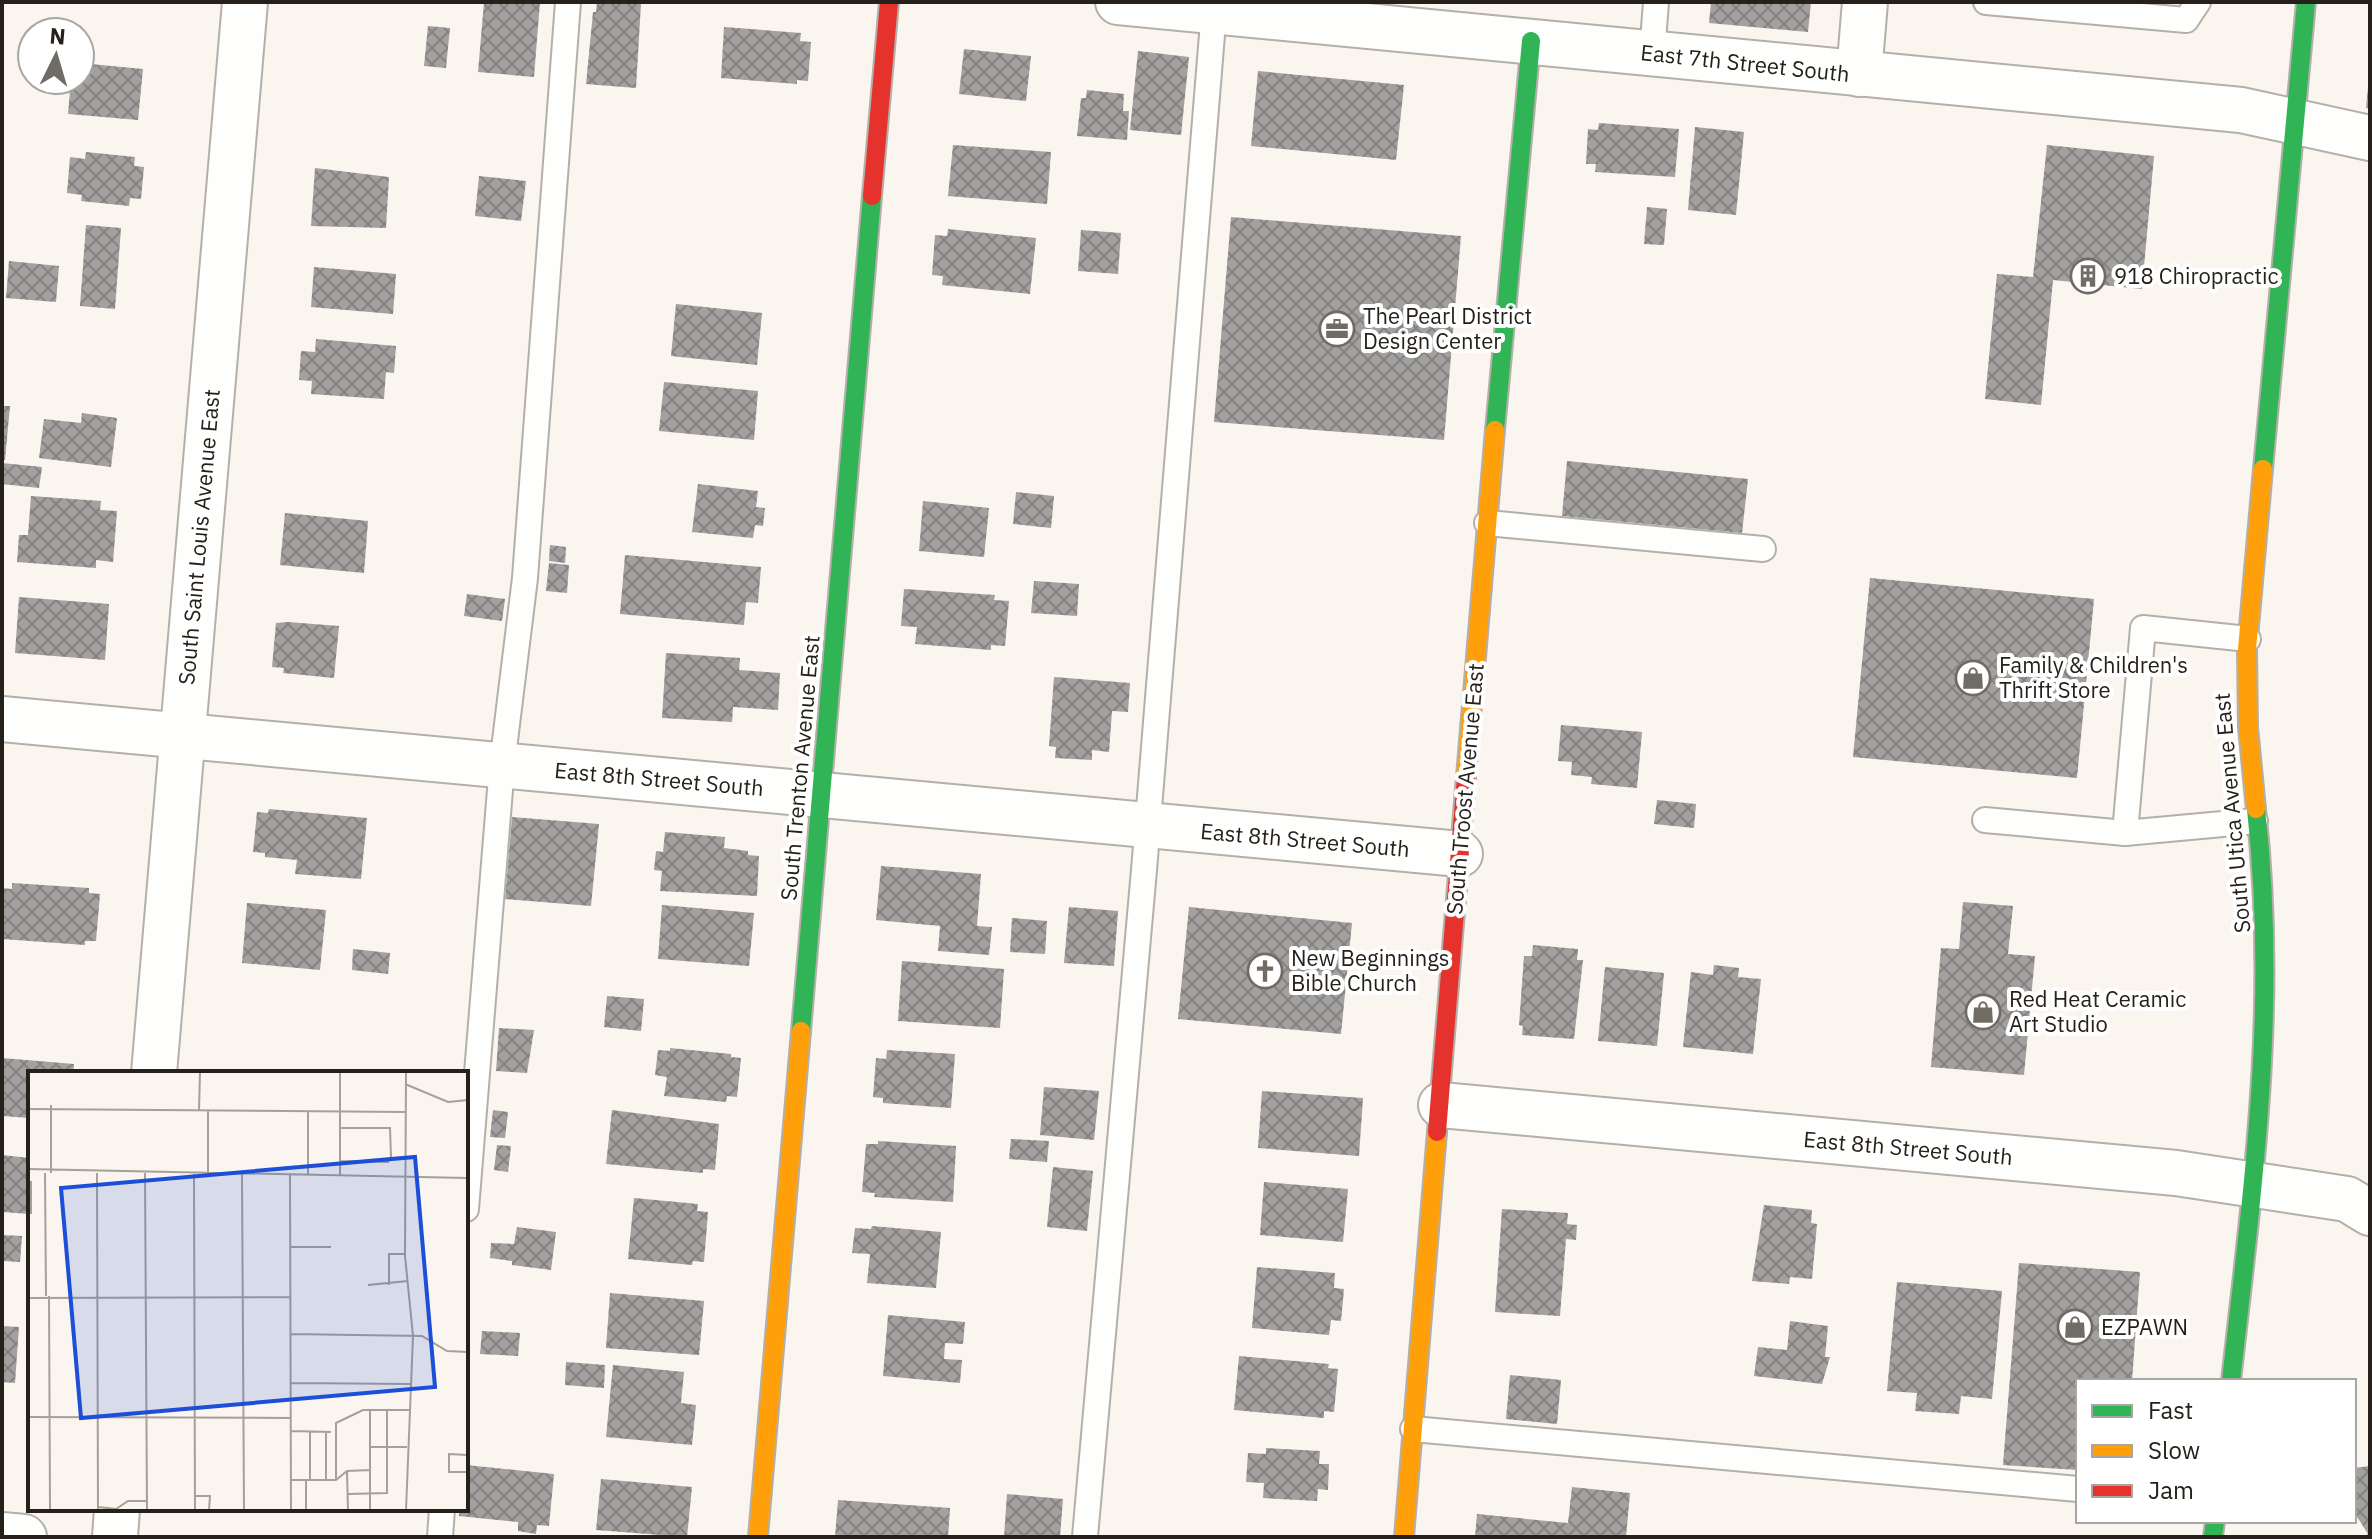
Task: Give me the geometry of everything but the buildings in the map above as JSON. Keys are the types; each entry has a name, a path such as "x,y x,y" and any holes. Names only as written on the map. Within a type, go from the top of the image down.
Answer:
{"street":[{"name":"South Saint Louis Avenue East","path":"154,1071 245,2"},
{"name":"South Trenton Avenue East","path":"758,1537 889,2"},
{"name":"East 7th Street South","path":"1118,2 2241,110 2370,138"},
{"path":"1859,74 1865,2"},
{"name":"South Utica Avenue East","path":"2231,1379 2253,1184 2267,961 2266,912 2247,734 2248,639 2306,2"},
{"name":"South Troost Avenue East","path":"1404,1537 1487,523 1531,41"},
{"name":"East 8th Street South","path":"2,719 1460,854"},
{"name":"East 8th Street South","path":"1441,1105 2176,1173 2347,1199 2370,1213"},
{"path":"115,1537 117,1511"},
{"path":"2,1535 24,1537"}],"lane":[{"path":"468,1184 502,765 525,578 568,2"},
{"path":"1652,54 1656,2"},
{"path":"1986,2 2186,20 2198,2"},
{"path":"1085,1537 1148,825 1214,10"},
{"path":"1487,523 1763,549"},
{"path":"2125,833 2143,628 2248,639"},
{"path":"1985,820 2125,833 2255,821"},
{"path":"1413,1429 2076,1489"},
{"path":"440,1537 442,1511"}],"traffic: fast":[{"path":"2263,469 2306,2"},
{"path":"1495,430 1531,41"},
{"path":"801,1031 872,196"},
{"path":"2231,1379 2254,1166 2264,1025 2262,882 2256,809"},
{"path":"2213,1537 2215,1523"}],"traffic: slow":[{"path":"1466,777 1495,430"},
{"path":"2256,809 2248,727 2247,649 2263,469"},
{"path":"758,1537 801,1031"},
{"path":"1404,1537 1437,1132"}],"traffic: jam":[{"path":"872,196 889,2"},
{"path":"1437,1132 1466,777"}],"place":[{"name":"918 Chiropractic","path":"2088,276"},
{"name":"The Pearl District Design Center","path":"1337,329"},
{"name":"Family & Children's Thrift Store","path":"1973,678"},
{"name":"New Beginnings Bible Church","path":"1265,971"},
{"name":"Red Heat Ceramic Art Studio","path":"1983,1012"},
{"name":"EZPAWN","path":"2075,1327"}]}
